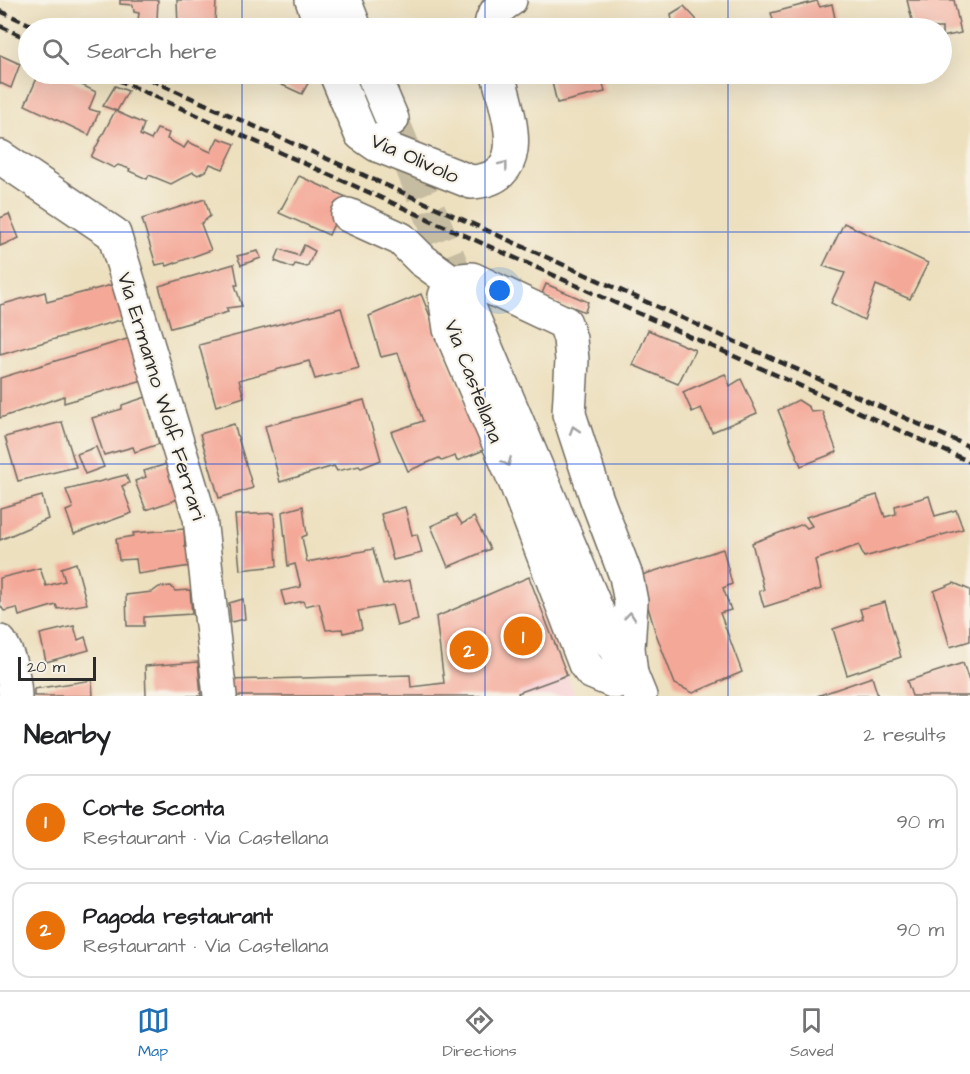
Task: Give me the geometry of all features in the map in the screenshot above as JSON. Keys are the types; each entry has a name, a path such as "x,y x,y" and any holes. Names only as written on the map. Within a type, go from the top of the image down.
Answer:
{"street":[{"path":"312,0 318,18"},
{"path":"344,0 351,18"},
{"path":"493,18 502,4 510,0"},
{"name":"Via Olivolo","path":"340,84 361,134 377,145 471,182 487,182 501,171 511,157 513,140 500,84"},
{"path":"377,84 392,119"},
{"name":"Via Ermanno Wolf Ferrari","path":"0,157 114,234 200,518 220,696"},
{"path":"348,215 401,239 422,260 451,281 472,279 565,323 570,339 572,360 569,414 596,497 626,576 631,602 626,687"},
{"name":"Via Castellana","path":"451,281 445,296 450,329 517,486 585,664 591,672 626,687"},
{"name":"Via Castellana","path":"470,310 608,637 626,687"},
{"path":"0,642 13,670 15,696"}],"shaded area":[{"path":"567,675 575,696 519,696 518,693"}],"building":[{"path":"120,0 158,0 157,18 138,18 139,13 134,12 133,5 120,4"},
{"path":"177,0 216,0 215,18 178,18"},
{"path":"907,0 954,0 961,33 952,35 952,18 912,18"},
{"path":"817,1 820,7 832,4 835,18 772,18 771,13"},
{"path":"684,6 695,18 672,18 671,14"},
{"path":"0,55 18,63 18,69 11,88 0,83"},
{"path":"34,84 80,84 96,92 89,109 99,112 89,135 25,105"},
{"path":"280,84 308,84 302,94"},
{"path":"552,84 603,84 605,92 557,103"},
{"path":"115,86 128,91 117,111 103,106"},
{"path":"115,111 144,124 140,135 151,140 157,129 169,133 167,139 184,148 188,142 211,152 218,138 235,144 223,169 210,164 207,170 198,175 193,172 171,184 149,175 147,179 129,171 130,169 118,165 114,168 91,157"},
{"path":"299,176 346,197 329,235 279,213"},
{"path":"205,199 210,216 201,224 211,250 167,266 165,263 156,265 142,219"},
{"path":"9,214 19,238 0,246 0,218"},
{"path":"844,223 928,263 910,299 876,285 864,320 831,303 845,273 823,266"},
{"path":"304,245 315,251 307,267 295,264 293,268 275,261 280,249 299,256"},
{"path":"258,251 261,258 241,265 237,256"},
{"path":"234,264 238,285 235,285 242,306 226,308 228,312 171,328 159,286"},
{"path":"119,283 134,316 0,355 0,305 45,292 47,302"},
{"path":"546,284 588,302 585,312 568,305 568,308 541,296"},
{"path":"421,294 484,450 457,461 455,456 442,461 439,458 408,471 391,432 423,421 398,353 381,357 369,316"},
{"path":"341,308 359,368 315,379 309,361 239,380 244,397 216,406 199,345"},
{"path":"648,330 695,350 678,384 633,365"},
{"path":"140,335 153,377 64,403 64,396 0,418 0,378"},
{"path":"725,374 730,386 741,379 757,413 712,432 701,408 692,412 683,392"},
{"path":"146,397 159,444 135,452 133,447 104,455 92,418 122,409 122,405"},
{"path":"364,400 381,460 361,468 359,466 337,471 334,466 280,482 265,426"},
{"path":"798,400 809,407 811,412 822,411 837,452 801,466 778,410"},
{"path":"62,422 76,467 18,481 5,437"},
{"path":"234,424 253,488 219,498 200,434"},
{"path":"96,447 104,467 85,474 77,454"},
{"path":"170,463 181,498 146,510 135,481 146,477 144,471"},
{"path":"126,475 129,483 122,486 132,513 74,534 66,511 73,508 66,490"},
{"path":"877,495 885,517 896,514 895,506 929,496 935,516 956,510 963,529 864,557 859,545 815,560 821,589 764,607 759,591 764,590 752,543 803,524 807,528 812,526 806,517"},
{"path":"42,496 48,519 0,540 0,508"},
{"path":"303,506 307,535 302,537 307,562 373,549 383,585 410,580 418,620 397,626 392,605 358,611 362,629 343,633 342,629 326,630 319,603 305,606 303,601 285,605 281,591 301,587 295,564 288,566 282,512"},
{"path":"405,507 412,535 417,534 422,553 393,560 381,514"},
{"path":"274,513 277,566 240,570 235,515"},
{"path":"456,515 462,524 474,517 490,549 448,567 431,526"},
{"path":"184,529 185,547 189,546 190,566 138,574 136,559 119,560 116,539 134,536 133,533"},
{"path":"723,549 732,584 723,588 731,610 720,613 742,672 693,693 675,684 655,631 639,576"},
{"path":"76,563 87,604 58,609 56,605 19,616 17,608 4,611 0,605 0,578 40,568 46,586 65,581 61,568"},
{"path":"529,577 567,675 518,693 519,696 230,696 228,680 410,675 411,687 444,683 436,617"},
{"path":"954,583 970,590 970,641 950,647 934,591"},
{"path":"171,586 175,591 190,590 192,614 144,617 144,626 127,626 126,595 152,592 159,587"},
{"path":"243,599 245,619 231,622 229,603"},
{"path":"885,602 901,657 847,675 833,629 863,619 860,609"},
{"path":"74,626 78,640 85,637 89,650 46,662 40,634"},
{"path":"198,662 201,696 146,696 145,666"},
{"path":"963,663 970,684 970,696 912,696 907,681"},
{"path":"872,677 878,696 817,696"},
{"path":"92,680 93,696 34,696 34,689"}],"tunnel":[{"path":"392,119 466,300"}],"railway":[{"path":"0,11 18,19"},
{"path":"0,26 18,34"},
{"path":"127,84 970,462"},
{"path":"160,84 970,447"}],"place":[{"name":"Corte Sconta","path":"523,636"},
{"name":"Pagoda restaurant","path":"469,650"}]}
